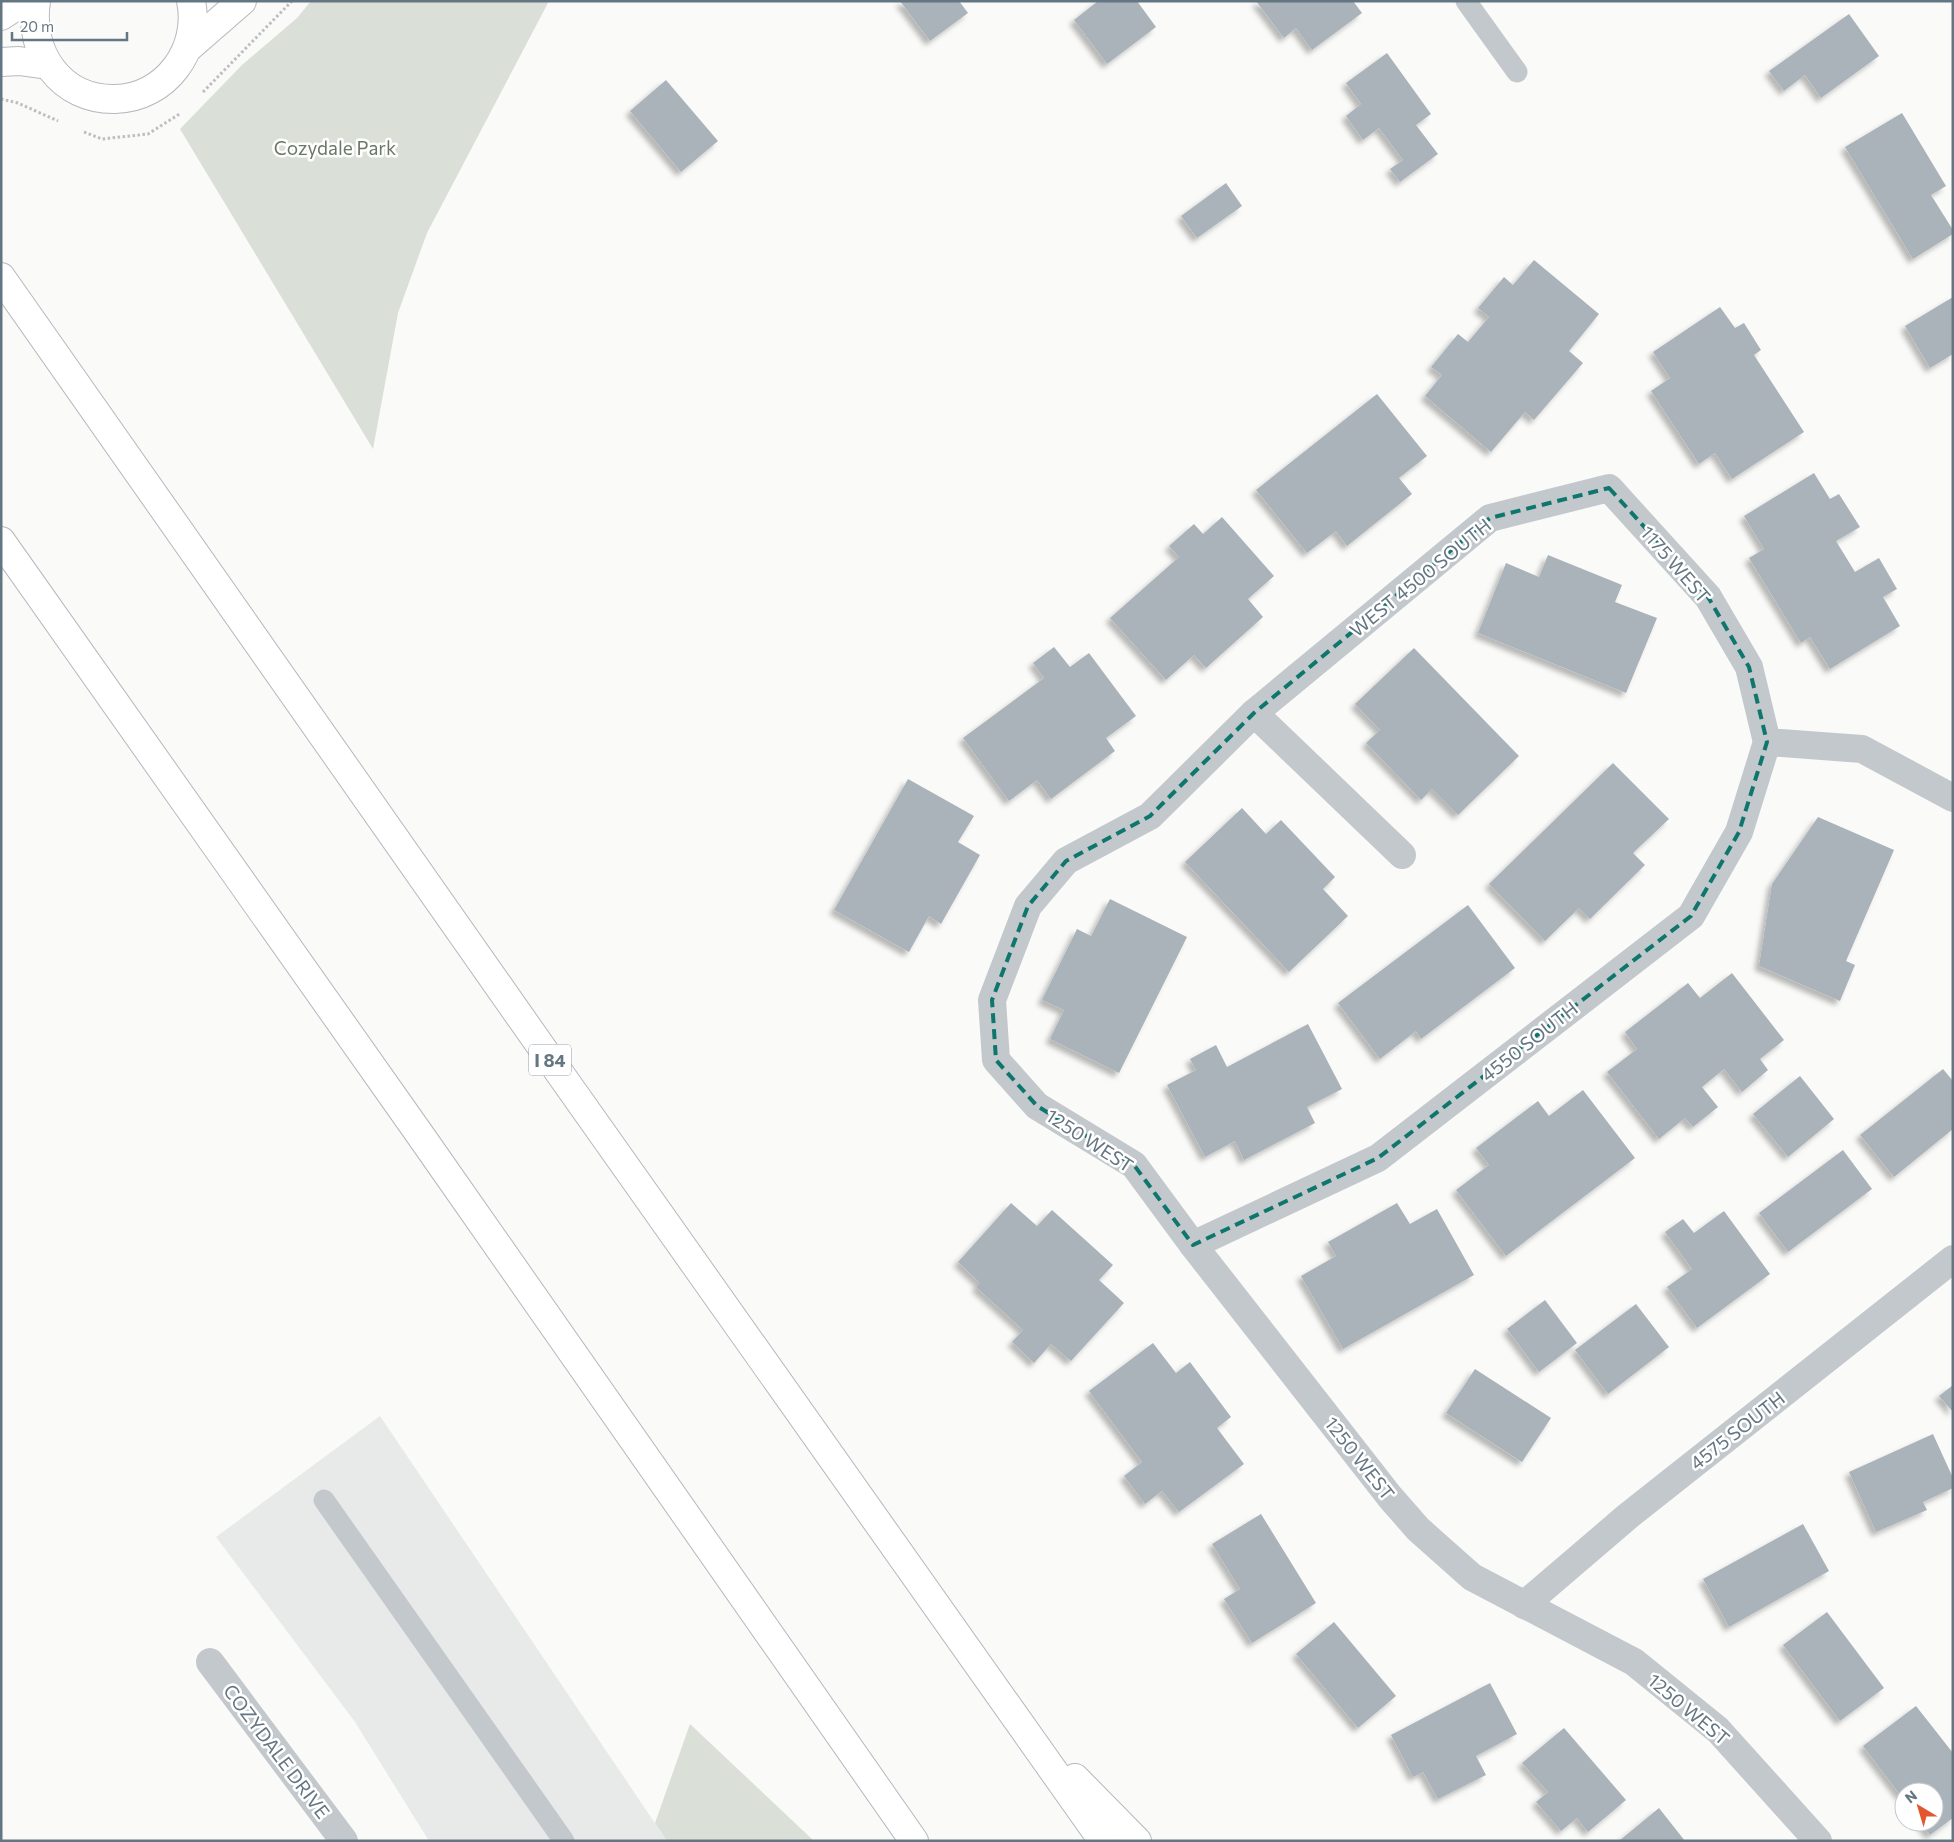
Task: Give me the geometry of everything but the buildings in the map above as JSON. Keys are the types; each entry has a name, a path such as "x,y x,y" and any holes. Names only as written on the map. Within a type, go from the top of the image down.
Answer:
{"main road":[{"path":"1,16 24,1"},
{"path":"36,1 34,32 40,51 48,65 66,84 85,94 94,97 124,98 144,93 161,82 176,68 188,48 242,1"},
{"path":"188,48 193,22 191,1"},
{"path":"1,62 19,60 48,65"},
{"name":"I 84","path":"1,277 544,1051 1103,1841"},
{"path":"1,541 423,1139 914,1841"},
{"path":"1021,1725 1137,1841"}],"street":[{"name":"WEST 4500 SOUTH","path":"992,1000 1028,906 1066,861 1150,816 1254,713 1490,518 1609,488"},
{"name":"1175 WEST","path":"1609,488 1708,597 1749,668 1767,742"},
{"path":"1254,713 1402,855"},
{"path":"1767,742 1862,749 1953,798"},
{"name":"4550 SOUTH","path":"1194,1245 1378,1158 1691,916 1738,832 1767,742"},
{"name":"1250 WEST","path":"992,1000 996,1060 1037,1106 1134,1165 1194,1245 1411,1521 1472,1578 1634,1662 1718,1730 1818,1841"},
{"name":"4575 SOUTH","path":"1524,1605 1628,1516 1953,1259"},
{"name":"COZYDALE DRIVE","path":"210,1662 344,1841"}],"lane":[{"path":"1466,1 1517,72"},
{"path":"324,1500 564,1841"}],"highlighted area":[{"path":"1609,488 1708,597 1749,667 1767,742 1739,832 1691,916 1378,1158 1193,1245 1134,1165 1037,1106 996,1060 992,1000 1028,906 1066,861 1150,816 1254,713 1490,518"}],"shaded area":[{"path":"380,1416 667,1841 429,1841 355,1722 216,1537"}],"green space":[{"name":"Cozydale Park","path":"311,1 549,1 427,233 398,313 373,449 180,129 242,65 297,18"},
{"path":"690,1724 814,1841 667,1841 655,1823"}]}
